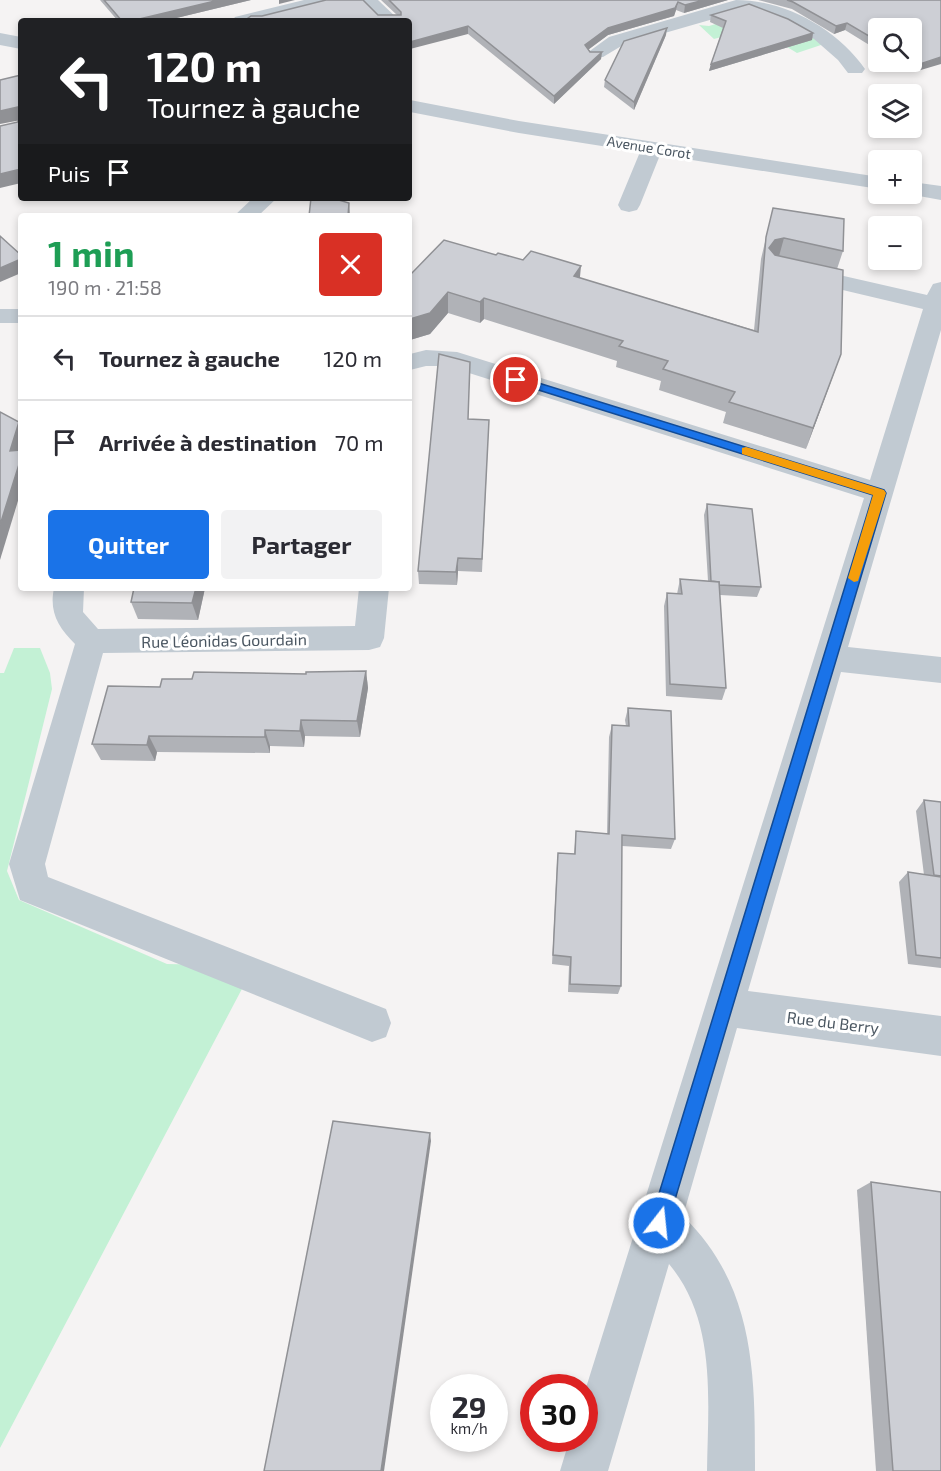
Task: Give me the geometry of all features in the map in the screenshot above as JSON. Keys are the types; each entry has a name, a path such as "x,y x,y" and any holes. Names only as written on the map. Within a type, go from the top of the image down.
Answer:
{"street":[{"path":"246,18 268,6 325,0"},
{"path":"366,0 387,18"},
{"path":"596,53 616,41 747,2 800,22 834,43 855,69"},
{"path":"0,39 18,42"},
{"name":"Avenue Corot","path":"414,106 519,127 868,181"},
{"name":"Avenue Corot","path":"414,106 521,117 868,167"},
{"path":"629,205 653,147"},
{"path":"922,174 941,177"},
{"path":"922,190 941,193"},
{"path":"248,213 262,201"},
{"path":"584,1471 939,300 887,292 778,269"},
{"path":"0,316 18,316"},
{"path":"412,362 426,358 448,358 880,493"},
{"path":"68,591 66,603 72,622 91,641 27,864 33,888 372,1023"},
{"name":"Rue Léonidas Gourdain","path":"91,641 369,638 374,591"},
{"path":"830,658 941,670"},
{"name":"Rue du Berry","path":"724,1007 941,1036"},
{"path":"659,1223 684,1247 699,1269 718,1309 727,1349 731,1388 731,1471"}],"green space":[{"path":"736,18 787,23 824,44 797,53 759,30 743,31 714,39 699,25 709,26"},
{"path":"14,648 40,648 50,673 52,689 7,871 19,900 167,964 254,966 0,1448 0,673 4,673"}],"building":[{"path":"104,0 219,0 144,18 119,18"},
{"path":"326,0 363,0 378,15 401,15 401,12 389,0 704,0 685,5 678,2 675,8 608,28 585,45 590,52 602,52 554,96 468,26 412,41 412,18 248,18"},
{"path":"787,0 941,0 941,57 922,63 922,18 868,18 868,35 847,23 836,26"},
{"path":"749,4 788,19 813,33 711,64 726,21 711,15"},
{"path":"667,28 634,102 605,80 624,41"},
{"path":"18,76 18,107 0,111 0,80"},
{"path":"18,122 18,170 0,174 0,126"},
{"path":"311,201 349,203 348,213 309,213"},
{"path":"773,208 844,219 843,251 784,238 775,240 769,248 775,255 843,270 841,354 813,428 729,402 735,392 663,369 668,361 619,346 623,341 484,298 480,302 448,292 430,313 412,318 412,273 444,240 523,260 531,251 581,266 574,276 758,332 766,237"},
{"path":"0,236 18,252 18,260 0,268"},
{"path":"439,354 470,362 468,419 489,420 482,559 458,558 456,572 418,571"},
{"path":"0,412 18,421 10,451 18,450 18,468 0,525"},
{"path":"707,504 752,509 761,587 719,585 719,582 711,581"},
{"path":"680,579 719,582 726,688 670,684 667,593 682,594"},
{"path":"133,591 195,591 192,603 131,602"},
{"path":"366,671 357,721 301,720 300,731 265,730 265,737 149,736 147,745 92,744 108,686 160,687 162,679 192,679 194,672 306,674 306,672"},
{"path":"628,708 671,711 675,839 622,835 621,986 570,984 571,957 553,955 558,853 575,854 576,831 609,834 612,725 629,726"},
{"path":"924,800 941,802 941,876 934,875"},
{"path":"908,872 941,877 941,958 916,955"},
{"path":"333,1121 430,1133 381,1471 264,1471"},
{"path":"871,1182 941,1192 941,1471 893,1471"}],"slow traffic":[{"path":"746,451 880,493 854,578"}],"route":[{"path":"516,380 880,493 659,1223"}]}
